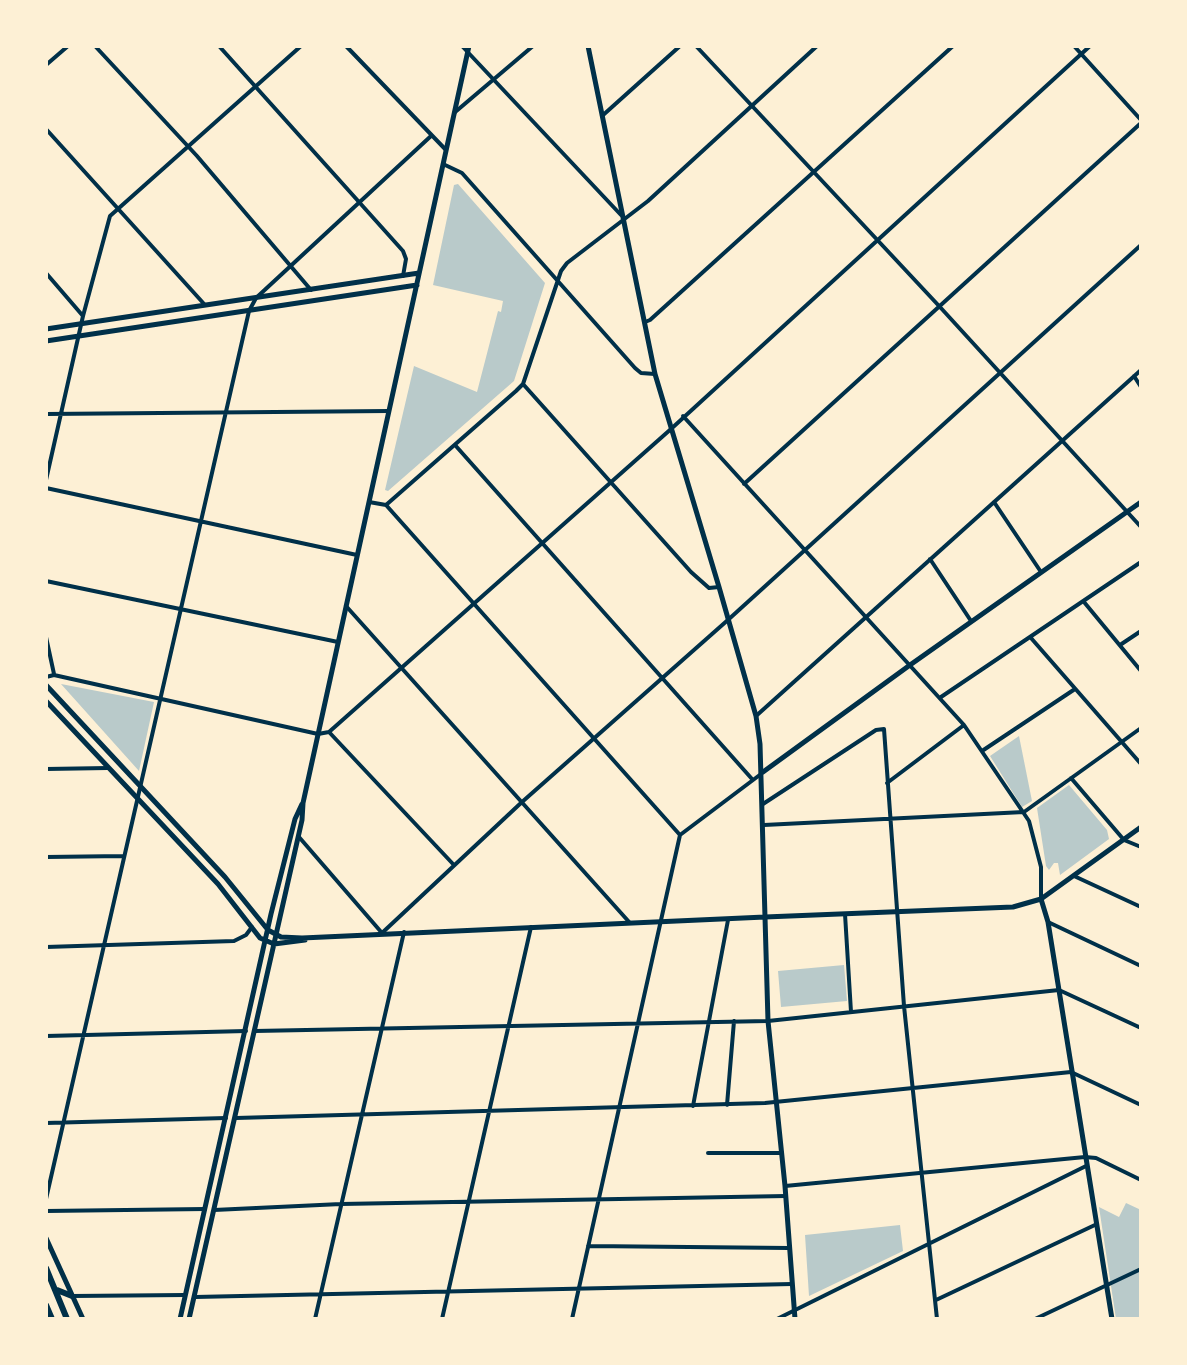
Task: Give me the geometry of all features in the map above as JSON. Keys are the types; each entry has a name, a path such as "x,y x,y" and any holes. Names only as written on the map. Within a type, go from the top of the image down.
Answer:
{"main road":[{"path":"586,46 655,374 756,716 763,772 768,1021 795,1319"},
{"path":"189,1319 299,837 303,803 468,49"},
{"path":"46,329 83,320 205,306 419,273"},
{"path":"46,341 417,285"},
{"path":"763,772 1141,502"},
{"path":"46,685 225,877 268,930 276,935 315,936 1013,907 1041,899 1141,827"},
{"path":"46,701 218,884 265,943 315,936"},
{"path":"180,1319 268,930 295,819 303,803"},
{"path":"1041,899 1048,922 1112,1319"},
{"path":"46,1238 83,1319"},
{"path":"46,1268 67,1319"},
{"path":"54,1289 72,1296"},
{"path":"46,1305 52,1319"}],"street":[{"path":"46,65 68,46"},
{"path":"95,46 311,290"},
{"path":"219,46 403,251 406,259 403,276"},
{"path":"46,480 107,222 117,209 301,46"},
{"path":"346,46 446,150"},
{"path":"462,46 621,217"},
{"path":"454,113 533,46"},
{"path":"602,116 680,46"},
{"path":"696,46 877,238 1141,527"},
{"path":"386,505 523,384 558,280 567,263 621,217 648,201 817,46"},
{"path":"643,323 650,320 953,46"},
{"path":"744,484 1141,121 1074,46"},
{"path":"46,677 54,675 318,734 329,732 671,429 1090,46"},
{"path":"46,129 205,306"},
{"path":"46,1199 249,311 256,298 291,264 431,136"},
{"path":"443,164 462,173 635,368 641,373 655,374"},
{"path":"299,837 382,933 592,738 729,619 1141,245"},
{"path":"46,273 83,320"},
{"path":"756,716 1141,370"},
{"path":"1134,376 1141,387"},
{"path":"523,384 703,585 719,587"},
{"path":"46,414 389,411"},
{"path":"683,416 964,725 1024,812 1034,832 1041,867 1041,899"},
{"path":"455,445 752,779"},
{"path":"46,488 357,555"},
{"path":"369,502 386,505 680,835"},
{"path":"994,502 1041,572"},
{"path":"930,559 971,621"},
{"path":"941,697 1141,562"},
{"path":"46,581 338,642"},
{"path":"1084,602 1141,671"},
{"path":"346,605 630,923"},
{"path":"1119,645 1141,631"},
{"path":"46,637 54,675"},
{"path":"1031,638 1141,764"},
{"path":"982,751 1075,689"},
{"path":"887,783 964,725"},
{"path":"763,804 882,728 886,734 889,819 904,1006 937,1319"},
{"path":"764,825 1024,812 1141,728"},
{"path":"329,732 454,865"},
{"path":"46,769 110,768"},
{"path":"572,1319 680,835 763,772"},
{"path":"1071,778 1124,840 1141,847"},
{"path":"46,857 124,856"},
{"path":"1073,876 1141,907"},
{"path":"845,914 851,1012"},
{"path":"693,1106 728,919"},
{"path":"1048,922 1141,966"},
{"path":"46,947 234,941 246,935 252,927"},
{"path":"442,1319 532,927"},
{"path":"315,1319 404,932"},
{"path":"255,1031 768,1021 1059,990 1141,1028"},
{"path":"727,1105 734,1021"},
{"path":"46,1036 246,1031"},
{"path":"236,1118 727,1105 1071,1072 1141,1105"},
{"path":"46,1123 226,1118"},
{"path":"708,1153 782,1153"},
{"path":"785,1186 1085,1157 1096,1158 1141,1180"},
{"path":"777,1319 1086,1166"},
{"path":"214,1210 341,1204 786,1196"},
{"path":"46,1211 205,1209"},
{"path":"935,1300 1097,1224"},
{"path":"588,1246 789,1248"},
{"path":"1035,1319 1141,1269"},
{"path":"195,1297 792,1284"},
{"path":"72,1296 186,1295"}],"shaded area":[{"path":"458,184 545,283 514,381 388,491 385,490 414,366 477,392 498,311 501,312 503,301 433,285 454,185"},
{"path":"61,684 154,702 139,771"},
{"path":"1019,736 1032,801 1022,807 990,756"},
{"path":"1069,785 1107,830 1109,839 1060,875 1058,863 1054,863 1049,870 1046,866 1037,808"},
{"path":"844,965 847,1001 781,1007 778,971"},
{"path":"1126,1203 1141,1210 1141,1319 1116,1319 1099,1207 1119,1217"},
{"path":"900,1225 903,1251 809,1296 805,1235"}]}
